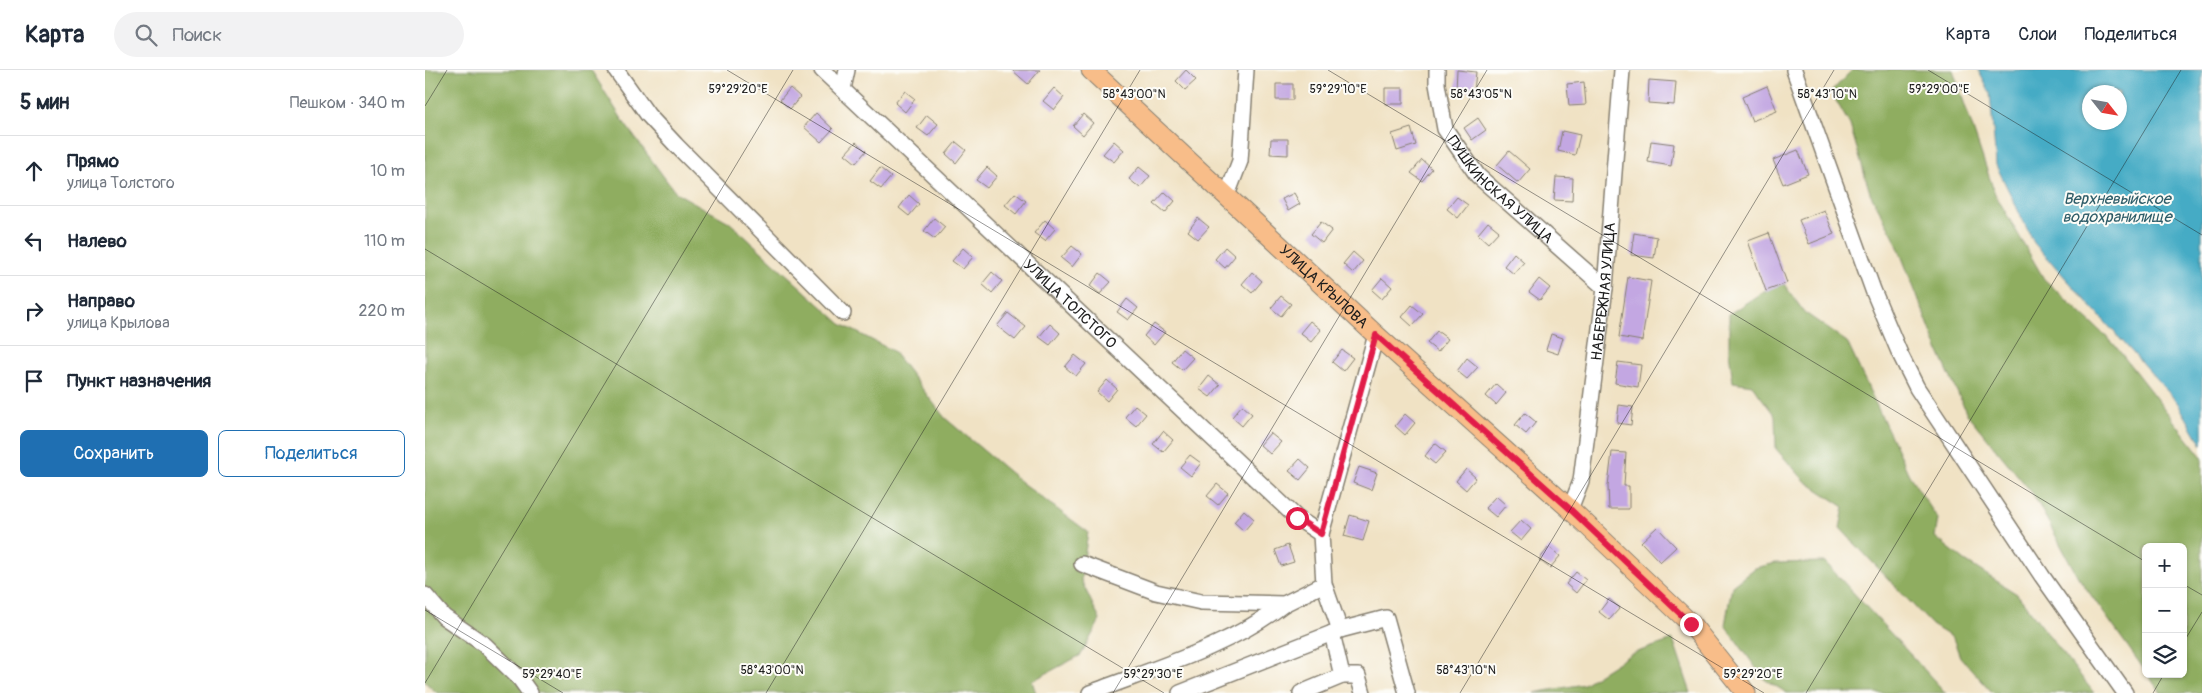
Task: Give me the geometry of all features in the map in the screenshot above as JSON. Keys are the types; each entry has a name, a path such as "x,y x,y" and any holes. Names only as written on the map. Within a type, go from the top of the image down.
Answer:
{"main road":[{"name":"УЛИЦА КРЫЛОВА","path":"1091,70 1376,335 1570,509 1691,624 1746,693"}],"street":[{"path":"616,70 648,115 675,145 843,312"},
{"name":"УЛИЦА ТОЛСТОГО","path":"822,70 1297,518 1321,534"},
{"path":"843,89 847,70"},
{"path":"1227,195 1240,161 1246,70"},
{"name":"ПУШКИНСКАЯ УЛИЦА","path":"1437,70 1437,84 1445,129 1478,176 1605,288"},
{"name":"НАБЕРЕЖНАЯ УЛИЦА","path":"1570,509 1581,481 1605,288 1622,70"},
{"path":"1794,70 1873,290 1900,354 1917,388 2042,576 2125,693"},
{"path":"1342,676 1332,608 1324,584 1321,534 1376,335"},
{"path":"1082,564 1156,592 1201,602 1284,604"},
{"path":"1090,693 1222,642 1261,622 1284,604 1324,584"},
{"path":"425,595 444,617 485,645 520,679 529,693"},
{"path":"1180,693 1336,631 1386,618 1407,693"},
{"path":"1301,693 1325,688 1342,676 1358,676 1363,693"}],"green space":[{"path":"425,70 591,70 625,124 675,192 729,222 841,324 893,351 945,418 1022,483 1088,532 1081,580 1100,620 1081,655 1032,681 1036,693 437,693 425,682"},
{"path":"1852,70 1953,70 1995,194 2044,279 2113,343 2202,457 2202,693 2161,693 2150,678 2187,678 2187,543 2142,543 2142,666 2078,577 2033,494 1967,414 1939,352 1894,237 1870,193 1850,125 1831,92"},
{"path":"1781,280 1804,312 1847,342 1909,475 1938,519 1935,537 1965,561 2017,594 2094,693 1993,693 1960,657 1953,638 1932,625 1840,528 1844,507 1805,481 1776,449 1775,416 1752,385 1733,382 1729,352 1729,314"},
{"path":"1825,562 1946,693 1787,693 1764,679 1725,625 1732,586 1755,568 1776,563"},
{"path":"1673,640 1691,693 1534,693 1584,684 1631,654"}],"water":[{"name":"Верхневыйское водохранилище","path":"1978,70 2202,70 2202,445 2177,402 2034,243 1996,165 1990,93"}],"building":[{"path":"1012,70 1040,70 1028,84"},
{"path":"1186,70 1196,80 1185,90 1176,81"},
{"path":"1457,70 1476,72 1474,91 1456,90"},
{"path":"1649,80 1676,82 1674,105 1648,103"},
{"path":"1584,82 1586,105 1569,106 1567,84"},
{"path":"1276,84 1293,84 1293,100 1276,100"},
{"path":"1767,86 1777,111 1752,121 1742,97"},
{"path":"790,88 800,97 790,109 780,100"},
{"path":"1054,88 1064,97 1054,110 1043,101"},
{"path":"1385,88 1403,88 1403,104 1385,104"},
{"path":"905,91 915,99 905,112 895,103"},
{"path":"816,113 833,129 821,142 804,127"},
{"path":"1083,114 1093,123 1083,135 1073,126"},
{"path":"927,115 938,124 928,136 917,128"},
{"path":"1478,118 1486,130 1472,140 1464,128"},
{"path":"1411,128 1416,145 1397,151 1392,134"},
{"path":"1562,131 1580,135 1575,155 1558,151"},
{"path":"1271,139 1288,139 1288,155 1270,154"},
{"path":"1114,141 1124,150 1114,162 1103,154"},
{"path":"1651,141 1674,144 1671,166 1648,162"},
{"path":"856,142 866,151 856,163 845,154"},
{"path":"956,142 966,150 956,163 946,154"},
{"path":"1798,150 1808,174 1783,184 1773,160"},
{"path":"1509,151 1530,169 1518,183 1497,165"},
{"path":"1422,160 1432,169 1422,181 1411,173"},
{"path":"987,167 997,176 987,188 976,180"},
{"path":"1139,167 1150,176 1140,188 1129,179"},
{"path":"880,168 891,177 881,189 870,181"},
{"path":"1556,177 1573,178 1572,201 1554,200"},
{"path":"1165,192 1175,201 1165,213 1154,204"},
{"path":"1015,193 1026,201 1016,214 1005,205"},
{"path":"1294,193 1300,204 1288,211 1282,199"},
{"path":"909,195 919,204 909,216 899,208"},
{"path":"1457,197 1468,205 1458,218 1447,209"},
{"path":"1824,210 1834,234 1809,244 1799,220"},
{"path":"934,218 945,227 935,239 924,231"},
{"path":"1198,218 1209,227 1198,239 1188,231"},
{"path":"1045,220 1055,229 1045,241 1034,233"},
{"path":"1321,222 1332,230 1322,243 1311,234"},
{"path":"1488,222 1499,231 1488,243 1478,234"},
{"path":"1634,233 1657,237 1654,258 1631,255"},
{"path":"1769,233 1787,283 1766,291 1748,241"},
{"path":"1072,246 1082,254 1072,267 1061,258"},
{"path":"1225,247 1235,256 1225,268 1215,259"},
{"path":"963,248 973,257 963,269 952,261"},
{"path":"1353,252 1363,261 1353,273 1343,264"},
{"path":"1514,253 1524,262 1514,274 1504,266"},
{"path":"992,272 1002,281 992,293 982,284"},
{"path":"1252,272 1262,281 1252,293 1242,284"},
{"path":"1100,273 1111,282 1100,294 1090,286"},
{"path":"1628,277 1651,281 1642,341 1619,337"},
{"path":"1382,278 1392,287 1382,299 1372,290"},
{"path":"1539,279 1550,288 1540,300 1529,292"},
{"path":"1281,296 1291,304 1281,316 1271,308"},
{"path":"1127,299 1138,308 1128,320 1117,312"},
{"path":"1412,305 1423,314 1412,326 1402,317"},
{"path":"1008,313 1026,327 1015,340 997,326"},
{"path":"1310,321 1321,330 1311,342 1300,333"},
{"path":"1050,324 1060,333 1050,345 1039,337"},
{"path":"1154,324 1165,332 1154,345 1144,336"},
{"path":"1437,331 1448,339 1438,352 1427,343"},
{"path":"1551,334 1563,338 1558,354 1546,350"},
{"path":"1182,349 1193,358 1182,370 1172,362"},
{"path":"1342,350 1353,358 1343,371 1332,362"},
{"path":"1075,355 1086,364 1076,376 1065,367"},
{"path":"1467,358 1478,367 1467,379 1457,371"},
{"path":"1618,362 1641,365 1638,387 1615,383"},
{"path":"1209,376 1220,385 1210,397 1199,389"},
{"path":"1107,380 1117,389 1107,401 1097,392"},
{"path":"1496,384 1506,393 1496,405 1486,396"},
{"path":"1135,405 1146,414 1136,426 1125,417"},
{"path":"1242,405 1252,414 1242,426 1232,417"},
{"path":"1619,405 1633,407 1631,425 1617,423"},
{"path":"1525,413 1536,422 1526,434 1515,425"},
{"path":"1405,414 1415,423 1405,435 1395,426"},
{"path":"1163,431 1173,440 1163,452 1153,444"},
{"path":"1270,433 1281,442 1270,454 1260,445"},
{"path":"1435,443 1446,452 1435,464 1425,456"},
{"path":"1612,452 1626,453 1624,486 1629,486 1629,509 1609,509 1608,486"},
{"path":"1190,455 1201,463 1191,476 1180,467"},
{"path":"1300,459 1310,468 1300,480 1289,471"},
{"path":"1359,467 1377,473 1371,490 1353,483"},
{"path":"1466,469 1476,478 1466,490 1456,481"},
{"path":"1217,484 1228,493 1218,505 1207,496"},
{"path":"1496,496 1506,505 1496,517 1485,508"},
{"path":"1244,510 1254,519 1244,531 1234,522"},
{"path":"1350,515 1369,521 1363,541 1344,536"},
{"path":"1521,520 1531,529 1521,541 1510,532"},
{"path":"1657,527 1676,547 1660,562 1641,542"},
{"path":"1288,545 1294,562 1281,566 1275,550"},
{"path":"1549,547 1560,556 1550,568 1539,560"},
{"path":"1576,572 1586,580 1576,593 1566,584"},
{"path":"1609,599 1620,608 1609,620 1599,612"}],"route":[{"path":"1297,518 1321,534 1376,335 1570,509 1691,624"}]}
